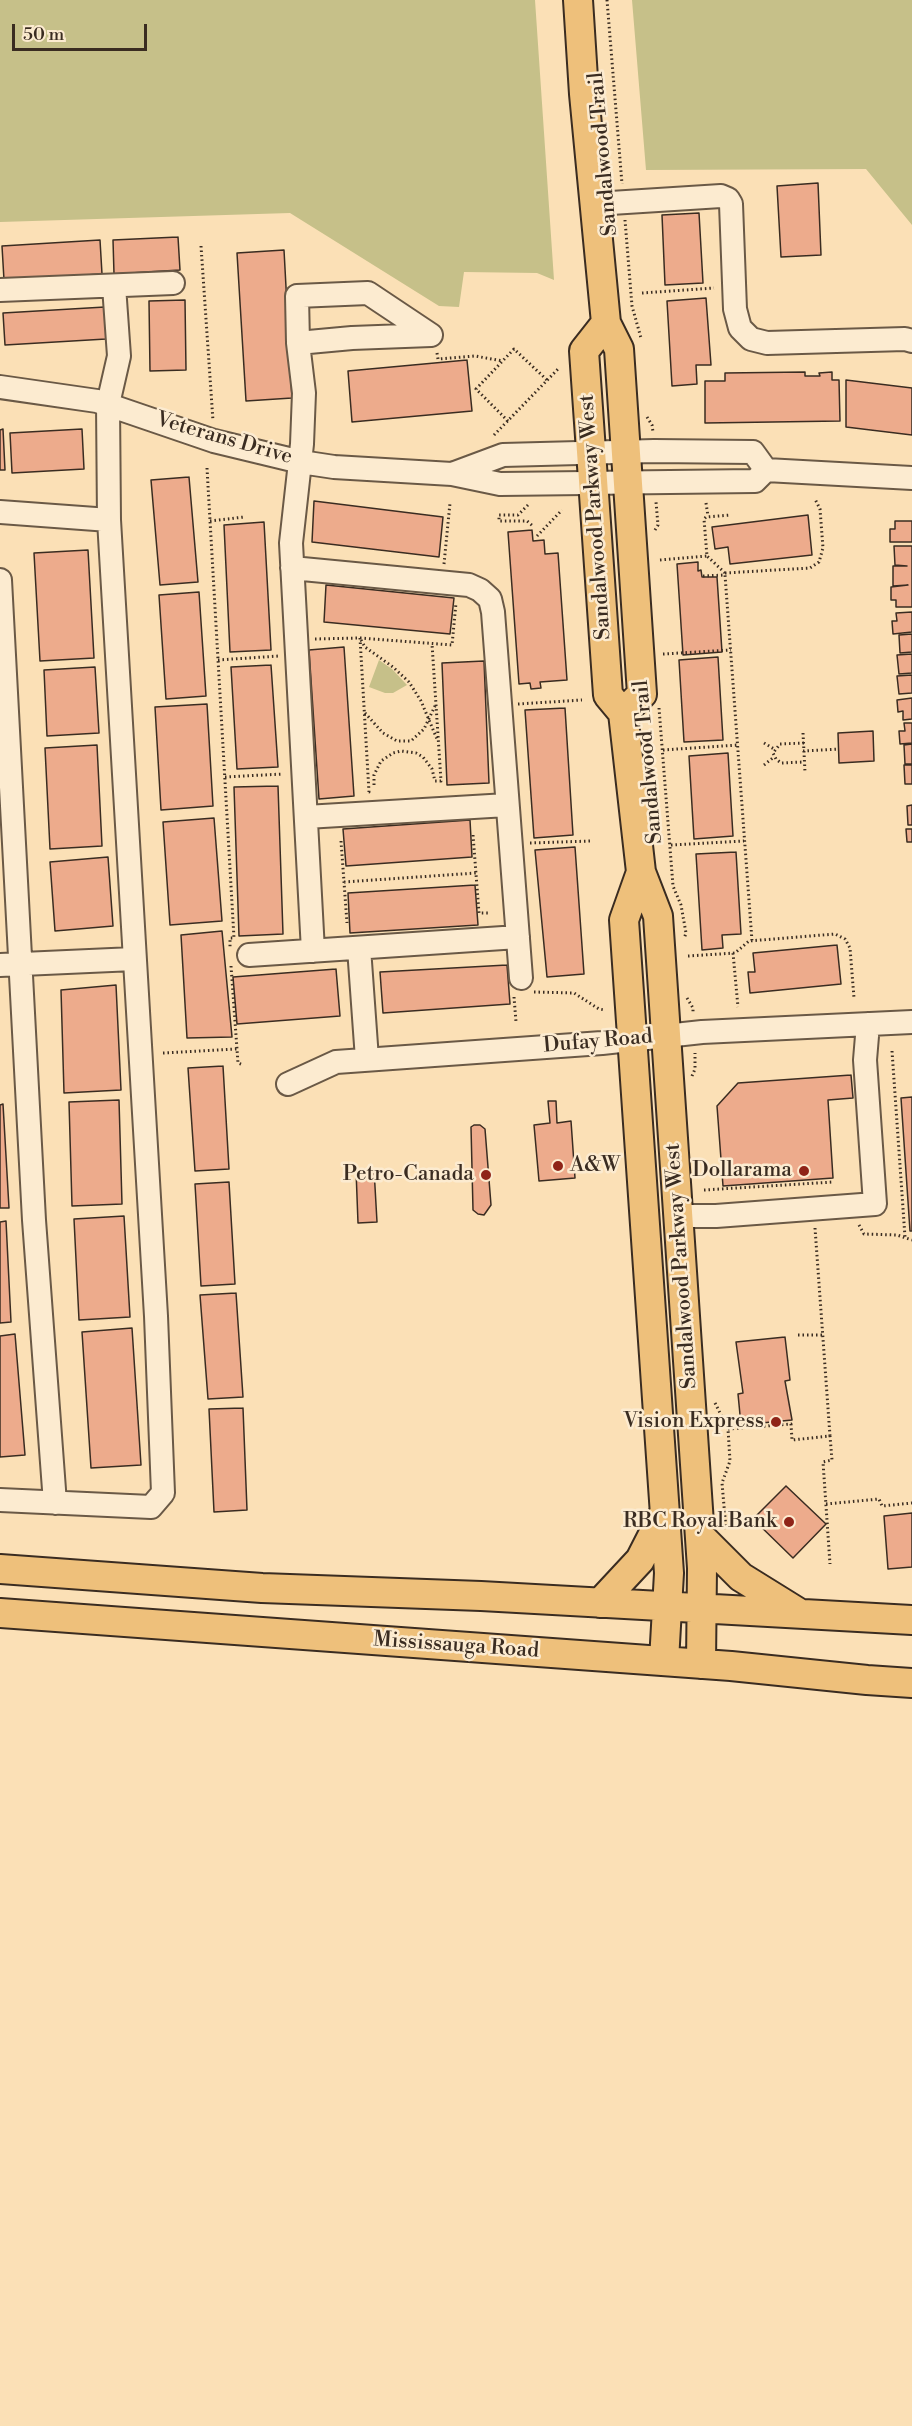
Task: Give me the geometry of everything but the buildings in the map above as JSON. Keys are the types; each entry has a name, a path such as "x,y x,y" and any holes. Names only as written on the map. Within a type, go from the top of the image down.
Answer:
{"main road":[{"name":"Sandalwood Parkway West","path":"578,0 584,94 606,322 619,349 642,694 623,712"},
{"name":"Sandalwood Parkway West","path":"606,322 584,351 608,695 623,712 641,872 658,916 700,1536 700,1664"},
{"name":"Sandalwood Parkway West","path":"641,872 624,920 669,1573 664,1661"},
{"path":"600,1603 640,1560 665,1511"},
{"path":"700,1536 741,1577 803,1615"},
{"path":"0,1569 262,1588 912,1620"},
{"name":"Mississauga Road","path":"0,1613 664,1661 912,1683"}],"street":[{"path":"595,204 721,196 728,199 731,204 737,320 746,335 759,341 767,343 905,339 912,341"},
{"path":"0,290 173,283"},
{"path":"0,1500 151,1507 163,1493 156,1316 109,520 108,404 119,356 114,286"},
{"path":"313,951 291,568 291,543 301,462 304,393 298,343 297,296 368,293 431,335"},
{"path":"298,343 431,335"},
{"name":"Veterans Drive","path":"0,387 108,404 214,441 301,462 334,467 452,474 500,484 755,481 766,470 912,478"},
{"name":"Veterans Drive","path":"452,474 503,455 591,452 753,452 766,470"},
{"path":"0,512 109,520"},
{"path":"291,568 469,585 480,590 490,599 493,612 520,987"},
{"path":"0,580 10,965 34,1220 55,1503"},
{"path":"306,817 507,805"},
{"path":"249,955 518,937"},
{"path":"359,948 367,1059"},
{"path":"10,965 134,959"},
{"name":"Dufay Road","path":"288,1084 336,1062 797,1026 912,1022"},
{"path":"678,1216 716,1216 875,1204 865,1060 868,1024"}],"path":[{"name":"Sandalwood Trail","path":"607,0 632,306"},
{"path":"201,246 214,441"},
{"path":"642,293 734,287"},
{"path":"431,335 435,341 438,358 476,356 503,361"},
{"path":"508,421 476,389 514,349 547,380"},
{"path":"489,441 559,368"},
{"path":"207,468 234,938 230,938 238,1063 243,1065"},
{"path":"703,576 810,568 819,562 823,548 820,509 815,499"},
{"path":"443,572 450,503"},
{"path":"706,503 708,516"},
{"path":"528,505 518,515 499,515 499,521 527,521 534,527"},
{"path":"652,535 658,525 656,508"},
{"path":"537,536 562,510"},
{"path":"731,515 708,516 704,519 707,556 725,574 752,940"},
{"path":"210,521 244,518"},
{"path":"660,560 707,556"},
{"path":"322,639 360,638 452,645 456,595"},
{"path":"360,638 369,792 361,792"},
{"path":"360,638 365,646 409,682 421,701 438,741"},
{"path":"374,785 374,775 381,761 401,751 416,753 423,757 432,769 435,781 441,781 432,644"},
{"path":"655,654 732,650"},
{"path":"218,660 285,656"},
{"path":"511,705 582,700"},
{"name":"Sandalwood Trail","path":"659,702 673,886 681,905 686,933 682,942"},
{"path":"363,712 383,733 402,742 411,741 418,736 436,704"},
{"path":"803,733 805,772"},
{"path":"401,751 402,742"},
{"path":"764,743 774,749"},
{"path":"774,749 780,744 804,743"},
{"path":"663,750 738,745"},
{"path":"774,749 774,756 781,763 804,762"},
{"path":"803,751 839,749"},
{"path":"764,765 774,756"},
{"path":"225,777 292,773"},
{"path":"473,834 479,913 488,913"},
{"path":"520,844 591,840"},
{"path":"341,841 347,923"},
{"path":"671,845 745,841"},
{"path":"344,882 476,873"},
{"path":"688,956 733,953 752,940 835,934 849,943 854,998"},
{"path":"733,953 738,1007"},
{"path":"516,1022 520,987 574,993 599,1009 605,1010"},
{"path":"685,996 693,1008"},
{"path":"163,1053 237,1049"},
{"path":"892,1051 905,1237"},
{"path":"704,1190 833,1182"},
{"path":"852,1222 858,1224 864,1234 897,1234 912,1240"},
{"path":"821,1224 815,1225 832,1461 823,1462 830,1564"},
{"path":"798,1335 824,1335"},
{"path":"728,1430 791,1424 792,1440 830,1436"},
{"path":"826,1504 879,1499 882,1506 912,1503"}],"shaded area":[{"path":"0,0 535,0 554,280 537,273 464,272 459,307 439,306 290,213 0,222"},
{"path":"632,0 912,0 912,225 866,169 646,170"},
{"path":"379,660 392,669 407,685 393,693 385,693 369,687"}],"place":[{"name":"A&W","path":"558,1166"},
{"name":"Dollarama","path":"804,1171"},
{"name":"Petro-Canada","path":"486,1175"},
{"name":"Vision Express","path":"776,1422"},
{"name":"RBC Royal Bank","path":"789,1522"}]}
